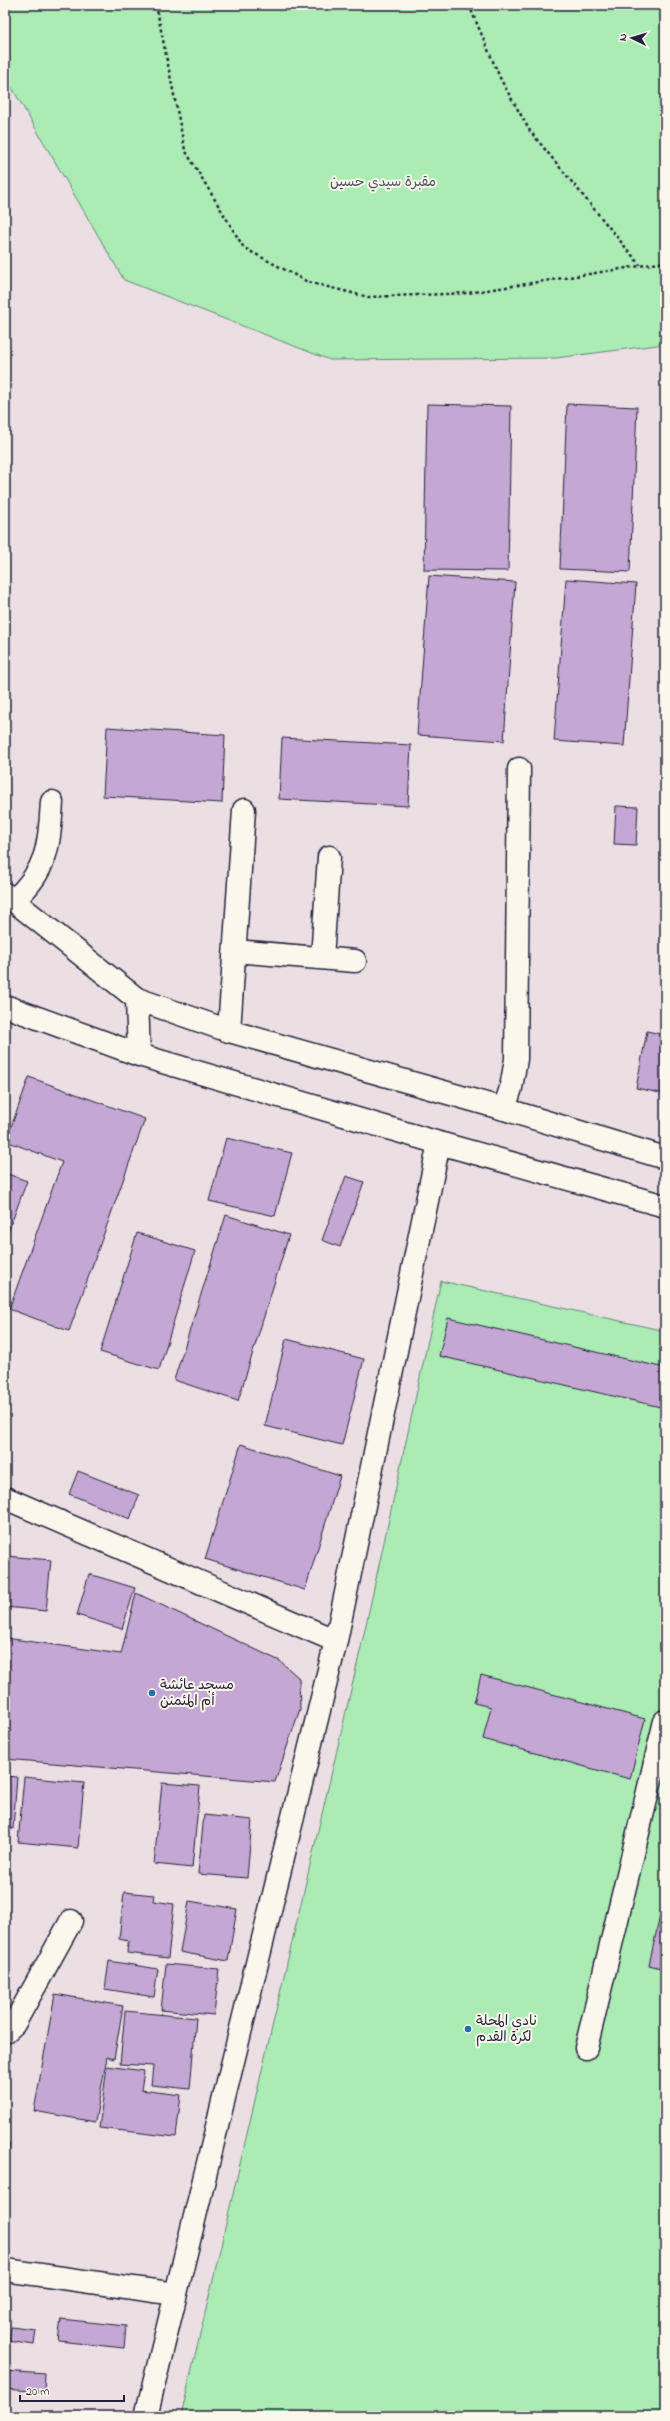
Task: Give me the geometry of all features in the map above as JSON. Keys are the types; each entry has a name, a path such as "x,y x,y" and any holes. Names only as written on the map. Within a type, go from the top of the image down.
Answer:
{"street":[{"path":"504,1109 511,1088 516,1059 519,769"},
{"path":"52,802 47,855 39,872 28,887 9,897 137,999 230,1031 504,1109 665,1158"},
{"path":"230,1031 244,810"},
{"path":"322,958 328,857"},
{"path":"235,951 355,961"},
{"path":"137,999 140,1055"},
{"path":"5,1006 140,1055 439,1143 665,1206"},
{"path":"146,2416 336,1641 439,1143"},
{"path":"5,1498 336,1641"},
{"path":"586,2048 665,1721"},
{"path":"5,2032 14,2024 71,1921"},
{"path":"5,2270 176,2294"}],"path":[{"path":"156,5 185,150 244,248 308,282 368,297 468,293 665,262"},
{"path":"469,5 501,80 530,131 640,265"}],"green space":[{"name":"مقبرة سيدي حسين","path":"5,5 665,5 665,344 556,358 330,360 124,280 5,76"},
{"name":"نادي المحلة لكرة القدم","path":"441,1281 665,1331 665,2416 181,2416 362,1643"}],"building":[{"path":"427,404 511,406 508,571 424,570"},
{"path":"567,404 637,407 630,572 560,569"},
{"path":"429,576 515,582 504,741 417,735"},
{"path":"566,579 636,584 624,746 554,741"},
{"path":"107,727 225,735 222,803 103,796"},
{"path":"282,738 411,745 408,806 279,799"},
{"path":"616,806 638,807 636,845 614,844"},
{"path":"647,1031 665,1035 665,1094 636,1088"},
{"path":"29,1077 145,1119 69,1331 9,1309 62,1162 6,1141"},
{"path":"226,1138 292,1153 275,1216 209,1201"},
{"path":"5,1173 27,1181 5,1240"},
{"path":"346,1176 364,1182 340,1247 322,1240"},
{"path":"226,1215 289,1235 238,1401 174,1380"},
{"path":"137,1233 195,1251 159,1370 100,1352"},
{"path":"448,1318 665,1368 665,1408 439,1356"},
{"path":"286,1339 364,1359 342,1445 265,1426"},
{"path":"241,1444 340,1476 305,1590 205,1559"},
{"path":"78,1471 139,1495 130,1519 69,1494"},
{"path":"6,1556 51,1560 46,1611 5,1607"},
{"path":"89,1574 135,1588 122,1629 77,1615"},
{"name":"مسجد عائشة أم المئمنن","path":"136,1593 280,1661 299,1678 300,1709 275,1782 5,1759 5,1638 121,1654"},
{"path":"481,1675 645,1719 630,1779 483,1739 491,1707 474,1703"},
{"path":"5,1776 17,1777 13,1829 5,1828"},
{"path":"24,1777 84,1783 78,1848 18,1842"},
{"path":"162,1783 200,1786 192,1868 154,1864"},
{"path":"204,1815 252,1820 247,1878 198,1874"},
{"path":"124,1892 154,1895 153,1901 174,1904 168,1958 127,1953 128,1941 119,1939"},
{"path":"665,1893 665,1969 649,1965"},
{"path":"189,1901 237,1909 228,1961 180,1952"},
{"path":"109,1961 158,1969 154,1997 105,1989"},
{"path":"166,1964 219,1969 214,2015 161,2010"},
{"path":"55,1994 123,2006 114,2059 107,2057 95,2122 34,2111"},
{"path":"125,2011 196,2018 190,2089 151,2085 153,2066 120,2064"},
{"path":"107,2066 144,2071 141,2090 181,2095 176,2137 99,2128"},
{"path":"5,2143 10,2143 5,2177"},
{"path":"61,2319 126,2326 124,2348 58,2341"},
{"path":"11,2327 36,2330 34,2345 9,2341"},
{"path":"5,2371 45,2374 44,2392 5,2389"}],"place":[{"name":"مسجد عائشة أم المئمنن","path":"152,1693"},
{"name":"نادي المحلة لكرة القدم","path":"468,2029"}]}
